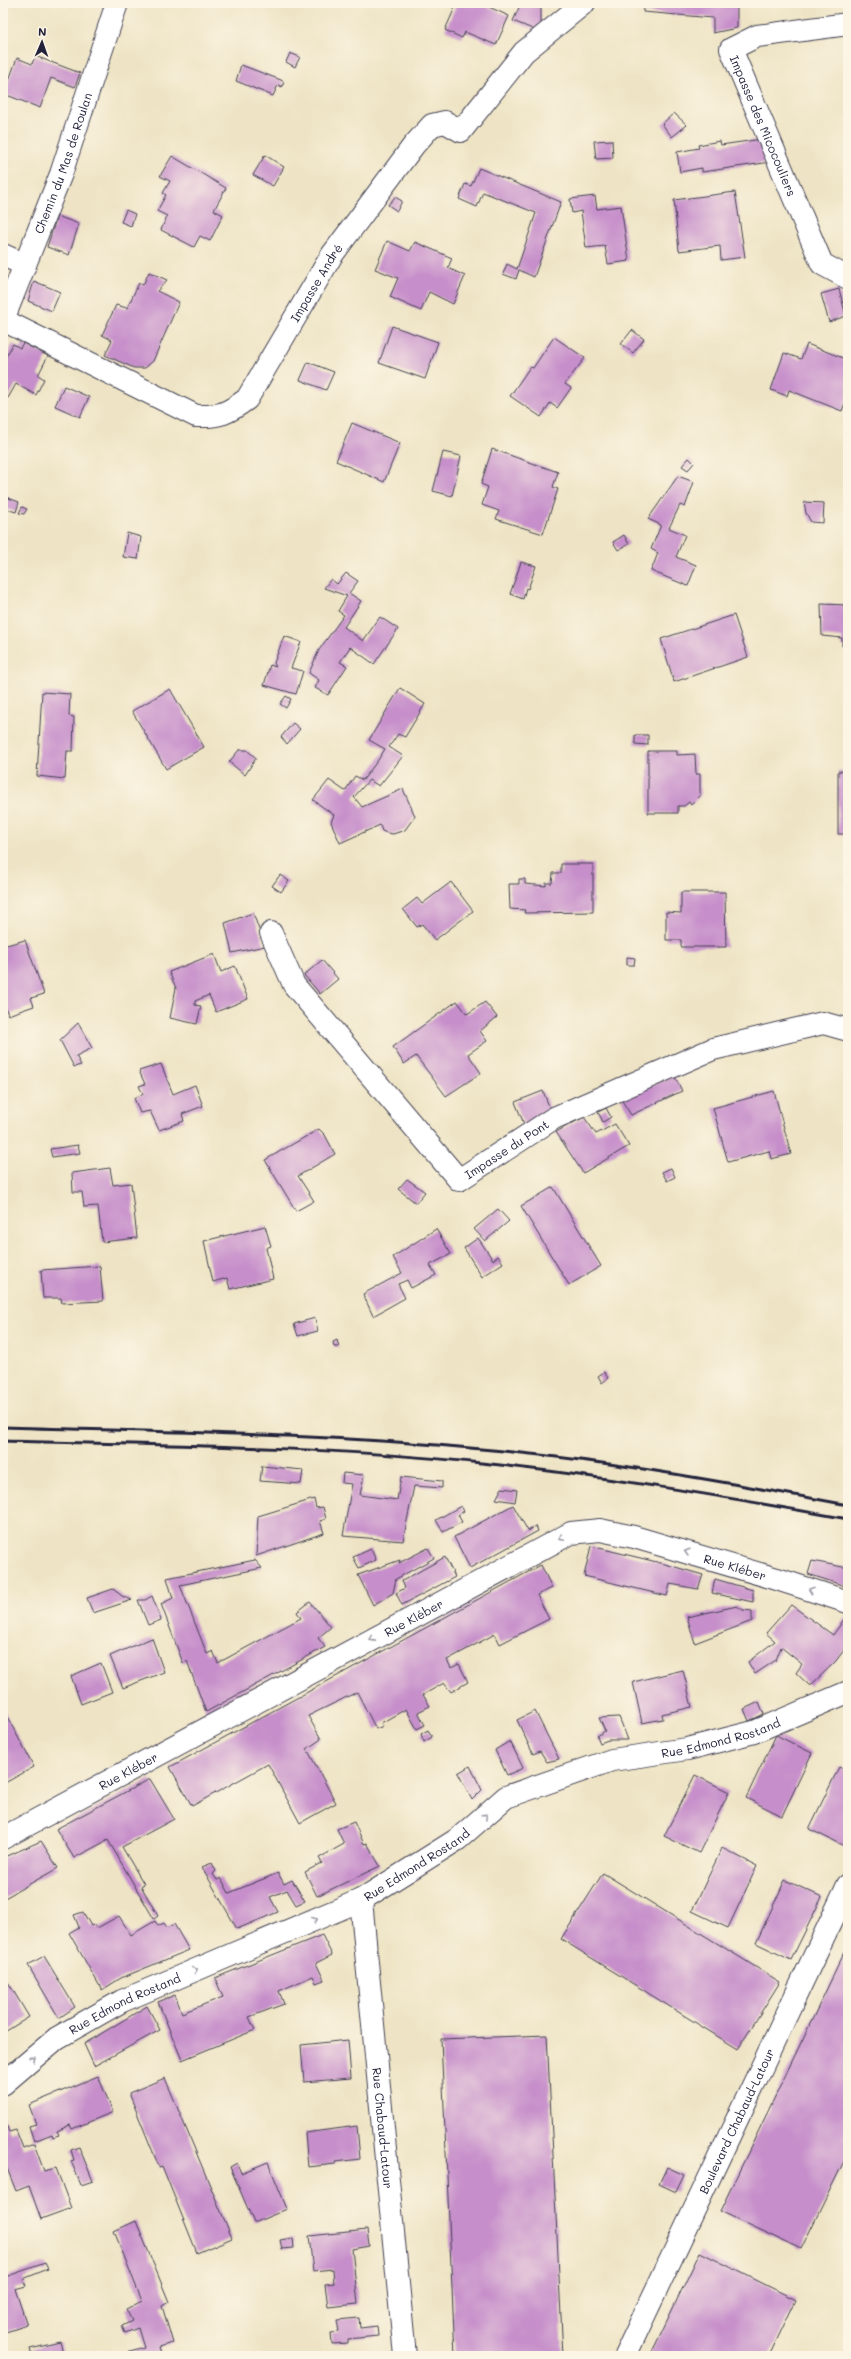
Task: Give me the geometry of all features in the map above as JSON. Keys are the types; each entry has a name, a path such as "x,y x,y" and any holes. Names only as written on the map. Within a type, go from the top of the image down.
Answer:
{"street":[{"name":"Chemin du Mas de Roulan","path":"3,320 61,174 117,3"},
{"name":"Impasse André","path":"3,320 196,416 215,417 231,411 247,399 332,255 414,145 432,125 445,122 461,130 524,52 584,3"},
{"name":"Impasse des Micocouliers","path":"848,24 757,36 731,49 822,264 848,278"},
{"path":"3,255 25,266"},
{"name":"Impasse du Pont","path":"271,933 294,985 459,1180 554,1118 712,1049 823,1023 848,1030"},
{"name":"Rue Kléber","path":"3,1838 571,1533 600,1530 634,1537 777,1579 848,1602"},
{"name":"Rue Edmond Rostand","path":"3,2084 57,2038 122,2001 361,1900 458,1839 506,1797 612,1760 687,1749 754,1732 848,1692"},
{"name":"Boulevard Chabaud-Latour","path":"625,2356 848,1886"},
{"name":"Rue Chabaud-Latour","path":"361,1900 405,2356"}],"building":[{"path":"457,3 480,3 509,16 496,45 465,32 462,38 445,30"},
{"path":"521,3 528,3 541,9 541,26 535,30 513,21"},
{"path":"643,3 717,3 737,6 737,28 713,33 713,18 643,12"},
{"path":"290,53 300,57 295,67 286,62"},
{"path":"35,56 80,73 75,87 51,78 40,108 4,94 17,58 32,64"},
{"path":"241,65 281,80 284,82 282,87 278,85 273,96 236,81"},
{"path":"674,113 687,125 672,137 662,124"},
{"path":"762,139 771,162 702,172 702,168 680,172 677,152 699,148 698,145 720,141 721,145"},
{"path":"612,140 613,158 596,159 594,141"},
{"path":"265,155 284,167 273,186 253,175"},
{"path":"172,156 226,188 214,210 223,215 210,241 200,236 194,247 161,230 167,216 157,211 166,195 163,193 170,181 160,176"},
{"path":"479,168 561,202 534,277 519,270 516,279 503,274 507,264 517,269 536,213 483,192 477,207 459,199 465,184 471,186"},
{"path":"735,192 745,257 721,260 720,246 679,251 674,200"},
{"path":"595,196 597,209 621,206 629,261 608,264 605,246 586,248 581,211 572,213 570,199"},
{"path":"395,197 402,201 397,211 388,205"},
{"path":"126,210 135,214 131,226 121,222"},
{"path":"57,216 79,224 69,255 47,247"},
{"path":"387,241 410,251 415,242 452,258 448,268 465,276 453,304 429,292 421,311 390,297 398,278 375,269"},
{"path":"149,272 167,280 157,291 179,302 153,361 145,368 134,368 105,355 112,340 102,335 116,305 127,308 139,283 143,285"},
{"path":"34,281 60,292 52,311 28,301"},
{"path":"839,289 846,316 829,322 821,294"},
{"path":"392,326 438,342 425,379 379,363"},
{"path":"632,330 644,339 633,353 621,344"},
{"path":"554,337 585,358 565,384 571,388 557,408 550,403 541,417 510,396 530,367 533,368"},
{"path":"23,343 48,356 38,375 44,379 36,395 16,384 8,398 3,395 3,362 13,344 20,348"},
{"path":"807,344 848,360 848,395 842,411 789,390 787,396 771,390 784,353 801,359"},
{"path":"308,362 334,372 326,390 300,380"},
{"path":"64,386 89,397 80,417 55,406"},
{"path":"352,423 400,443 384,482 336,461"},
{"path":"492,449 558,472 553,487 558,489 543,534 496,519 499,511 482,505 488,487 481,484"},
{"path":"443,452 461,456 452,496 433,491"},
{"path":"689,458 694,463 688,470 682,466"},
{"path":"678,476 694,482 685,507 680,505 669,528 685,535 676,557 696,565 688,586 651,571 658,553 651,549 661,525 648,519"},
{"path":"3,496 19,502 16,512 3,508"},
{"path":"804,502 824,503 823,523 811,522 806,513"},
{"path":"22,507 27,509 24,514 19,513"},
{"path":"127,533 141,537 138,559 123,557"},
{"path":"624,535 629,544 618,550 613,542"},
{"path":"521,562 536,566 528,589 526,588 523,599 510,594"},
{"path":"346,573 358,581 349,593 361,601 344,627 363,641 380,617 398,629 374,664 350,647 340,662 347,666 328,695 315,688 319,680 309,673 319,650 344,615 338,611 347,596 324,588 331,579 337,584"},
{"path":"821,604 848,605 848,646 842,646 842,638 822,636"},
{"path":"734,615 748,657 674,682 661,639"},
{"path":"284,636 301,642 291,668 303,671 296,694 264,685 270,665 276,667 274,663"},
{"path":"400,688 425,704 405,737 398,734 389,747 403,756 379,786 369,780 354,797 362,807 403,789 415,816 405,830 393,834 387,833 382,831 380,825 340,843 331,822 334,815 313,800 329,780 345,791 355,776 363,780 385,749 369,740"},
{"path":"170,689 204,747 166,769 132,711"},
{"path":"42,692 70,694 69,716 74,717 73,751 67,751 65,779 37,776"},
{"path":"286,696 291,699 286,708 280,704"},
{"path":"293,723 300,729 287,744 281,737"},
{"path":"635,735 648,735 648,745 635,744"},
{"path":"239,750 247,750 256,758 245,775 229,762"},
{"path":"648,751 677,751 677,755 695,754 696,774 700,774 700,796 691,805 689,802 684,806 678,806 678,813 648,813"},
{"path":"838,771 848,772 848,834 838,834"},
{"path":"561,864 593,864 593,912 524,913 525,910 510,909 509,884 519,884 519,879 525,879 525,884 546,886 546,883 552,883 553,873 561,873"},
{"path":"280,875 289,881 281,892 272,886"},
{"path":"451,882 473,911 435,940 422,924 417,927 403,909 417,898 422,904"},
{"path":"681,892 725,892 726,947 681,947 681,940 666,940 666,912 681,913"},
{"path":"253,913 265,946 232,953 225,923"},
{"path":"25,940 44,994 31,998 34,1006 8,1015 3,1000 3,946"},
{"path":"214,954 221,972 235,966 248,999 216,1012 209,995 195,1001 195,1005 201,1006 197,1024 170,1018 176,988 169,972"},
{"path":"627,957 635,958 634,965 627,965"},
{"path":"322,960 338,979 320,994 304,975"},
{"path":"457,1001 467,1014 485,1002 497,1017 480,1031 487,1041 468,1054 481,1073 446,1096 416,1056 404,1064 393,1047"},
{"path":"78,1023 92,1048 76,1056 81,1065 74,1067 60,1040"},
{"path":"161,1064 173,1094 195,1085 203,1106 182,1114 184,1121 159,1130 150,1111 140,1113 134,1098 143,1094 139,1086 145,1084 139,1071"},
{"path":"674,1075 682,1091 631,1115 621,1099"},
{"path":"543,1091 552,1114 524,1124 515,1102"},
{"path":"774,1091 791,1154 771,1159 769,1151 728,1162 713,1108"},
{"path":"606,1108 611,1117 603,1122 598,1112"},
{"path":"584,1117 596,1134 615,1124 629,1146 583,1173 556,1132"},
{"path":"319,1129 325,1135 335,1154 298,1176 314,1201 296,1211 265,1160"},
{"path":"78,1145 80,1153 52,1157 50,1149"},
{"path":"110,1168 113,1185 131,1183 137,1238 102,1242 98,1206 84,1207 82,1192 73,1192 72,1173"},
{"path":"671,1168 675,1177 667,1181 662,1172"},
{"path":"407,1179 425,1192 416,1203 398,1189"},
{"path":"553,1187 601,1266 569,1285 521,1206"},
{"path":"498,1209 509,1221 485,1241 474,1229"},
{"path":"265,1226 271,1246 266,1248 273,1279 230,1289 227,1278 213,1282 204,1241"},
{"path":"436,1229 451,1254 430,1265 436,1275 411,1288 407,1280 398,1284 405,1298 373,1316 363,1294 402,1273 393,1257"},
{"path":"478,1238 493,1260 498,1256 503,1263 482,1277 464,1248"},
{"path":"100,1266 103,1301 62,1303 61,1298 43,1298 41,1270"},
{"path":"315,1318 318,1331 298,1336 294,1324"},
{"path":"337,1340 339,1347 334,1347 333,1342"},
{"path":"604,1372 608,1378 602,1383 598,1376"},
{"path":"262,1466 303,1470 301,1484 260,1481"},
{"path":"343,1473 364,1475 360,1495 397,1500 401,1477 442,1481 442,1488 414,1486 403,1541 343,1536 352,1484 342,1483"},
{"path":"502,1488 517,1490 515,1502 496,1499"},
{"path":"314,1499 316,1508 323,1507 326,1519 320,1521 324,1533 256,1556 258,1516"},
{"path":"513,1505 528,1531 536,1526 538,1531 470,1568 454,1537"},
{"path":"461,1506 464,1511 458,1515 462,1522 443,1532 436,1520"},
{"path":"591,1546 703,1575 698,1589 670,1584 667,1596 584,1576"},
{"path":"428,1548 434,1558 396,1579 393,1593 373,1605 358,1575 400,1560 399,1563"},
{"path":"371,1549 376,1560 359,1568 353,1557"},
{"path":"445,1557 455,1577 402,1605 396,1593 405,1588 402,1581"},
{"path":"255,1560 262,1568 180,1585 207,1654 213,1651 218,1663 301,1618 297,1612 310,1602 331,1627 318,1638 325,1647 206,1712 187,1661 183,1663 161,1604 173,1598 167,1578"},
{"path":"812,1561 848,1568 848,1587 808,1574"},
{"path":"541,1565 552,1588 537,1595 549,1619 500,1644 495,1634 447,1660 451,1668 459,1664 468,1682 451,1692 444,1683 423,1695 430,1706 418,1712 425,1725 417,1729 406,1709 381,1723 383,1726 376,1729 357,1692 308,1716 321,1739 307,1749 336,1803 300,1823 268,1764 192,1806 170,1767"},
{"path":"715,1579 753,1590 753,1602 712,1593"},
{"path":"113,1589 122,1596 132,1600 93,1613 87,1598"},
{"path":"152,1596 161,1620 148,1625 138,1600 145,1600"},
{"path":"791,1605 833,1635 845,1618 848,1619 848,1645 835,1662 810,1686 796,1673 802,1664 781,1647 776,1660 755,1674 748,1662 775,1641 766,1633"},
{"path":"737,1606 743,1610 752,1611 752,1621 695,1643 687,1617"},
{"path":"152,1638 164,1672 123,1688 110,1656"},
{"path":"101,1663 112,1692 81,1704 71,1676"},
{"path":"683,1670 692,1707 662,1714 663,1719 642,1723 633,1682"},
{"path":"759,1702 764,1714 749,1721 744,1709"},
{"path":"3,1709 34,1767 3,1784"},
{"path":"535,1711 559,1759 547,1762 540,1751 533,1754 517,1720"},
{"path":"619,1717 628,1740 608,1740 600,1743 597,1736 605,1731 599,1718"},
{"path":"848,1728 848,1737 845,1735"},
{"path":"428,1730 432,1737 424,1742 421,1734"},
{"path":"776,1735 812,1753 782,1816 746,1798"},
{"path":"510,1741 523,1768 507,1775 495,1750"},
{"path":"470,1766 482,1790 472,1800 458,1773"},
{"path":"839,1767 848,1771 848,1843 846,1847 809,1829"},
{"path":"695,1775 729,1792 699,1853 664,1836"},
{"path":"150,1779 174,1819 122,1847 144,1884 141,1886 158,1916 154,1919 108,1840 74,1858 56,1829"},
{"path":"354,1822 364,1844 367,1843 380,1866 317,1896 305,1872 322,1863 319,1858 344,1844 337,1829"},
{"path":"41,1841 58,1868 3,1899 3,1858"},
{"path":"722,1848 757,1866 728,1928 692,1911"},
{"path":"212,1863 216,1871 213,1874 217,1880 221,1878 229,1893 278,1873 284,1884 292,1880 305,1901 296,1905 287,1890 270,1897 278,1912 237,1929 202,1867"},
{"path":"603,1873 780,1982 738,2049 561,1939"},
{"path":"785,1880 822,1897 791,1960 756,1943"},
{"path":"83,1912 91,1926 95,1924 97,1928 119,1916 131,1935 155,1921 158,1926 164,1923 167,1928 174,1924 189,1950 121,1978 102,1990 69,1933 79,1927 74,1915"},
{"path":"322,1935 332,1955 316,1963 324,1980 316,1983 313,1976 279,1991 284,2004 249,2017 255,2030 182,2060 158,2002 175,1995 182,2013 223,1997 215,1978"},
{"path":"848,1945 848,2153 801,2249 720,2211"},
{"path":"44,1956 75,2007 59,2018 28,1965"},
{"path":"8,1982 29,2017 3,2033 3,1985"},
{"path":"147,2006 160,2030 94,2066 84,2044"},
{"path":"547,2035 563,2356 455,2356 441,2039"},
{"path":"348,2040 351,2078 304,2082 301,2045"},
{"path":"98,2076 113,2112 72,2129 70,2125 57,2131 59,2135 53,2137 52,2134 34,2141 29,2126 36,2124 29,2105"},
{"path":"165,2078 232,2238 197,2253 162,2166 159,2167 129,2093"},
{"path":"3,2116 9,2132 16,2130 23,2148 34,2144 44,2171 56,2168 71,2208 41,2219 29,2186 16,2191 3,2158"},
{"path":"357,2126 360,2159 308,2167 305,2133"},
{"path":"79,2147 93,2181 81,2185 71,2161 74,2160 71,2150"},
{"path":"268,2162 287,2209 254,2223 230,2167 237,2163 241,2173"},
{"path":"667,2167 684,2175 676,2192 659,2184"},
{"path":"136,2221 169,2302 162,2306 173,2343 158,2347 161,2356 116,2356 144,2348 138,2328 125,2333 122,2326 132,2321 126,2309 142,2301 114,2231"},
{"path":"3,2227 8,2241 3,2243"},
{"path":"367,2230 369,2246 352,2249 358,2304 328,2307 325,2284 334,2283 333,2269 313,2271 309,2236"},
{"path":"293,2238 294,2248 282,2249 280,2240"},
{"path":"700,2252 796,2300 769,2356 650,2356"},
{"path":"45,2263 48,2269 23,2279 26,2286 15,2289 27,2325 3,2333 3,2285 7,2284 5,2277"},
{"path":"359,2318 360,2328 377,2326 378,2336 348,2339 348,2343 332,2344 331,2333 339,2332 337,2320"},
{"path":"60,2342 64,2356 32,2356 30,2349"},
{"path":"105,2353 106,2356 95,2356 95,2355"}],"railway":[{"path":"3,1427 302,1437 481,1449 619,1465 848,1505"},
{"path":"3,1441 242,1447 421,1457 527,1468 619,1481 711,1495 848,1519"}]}
